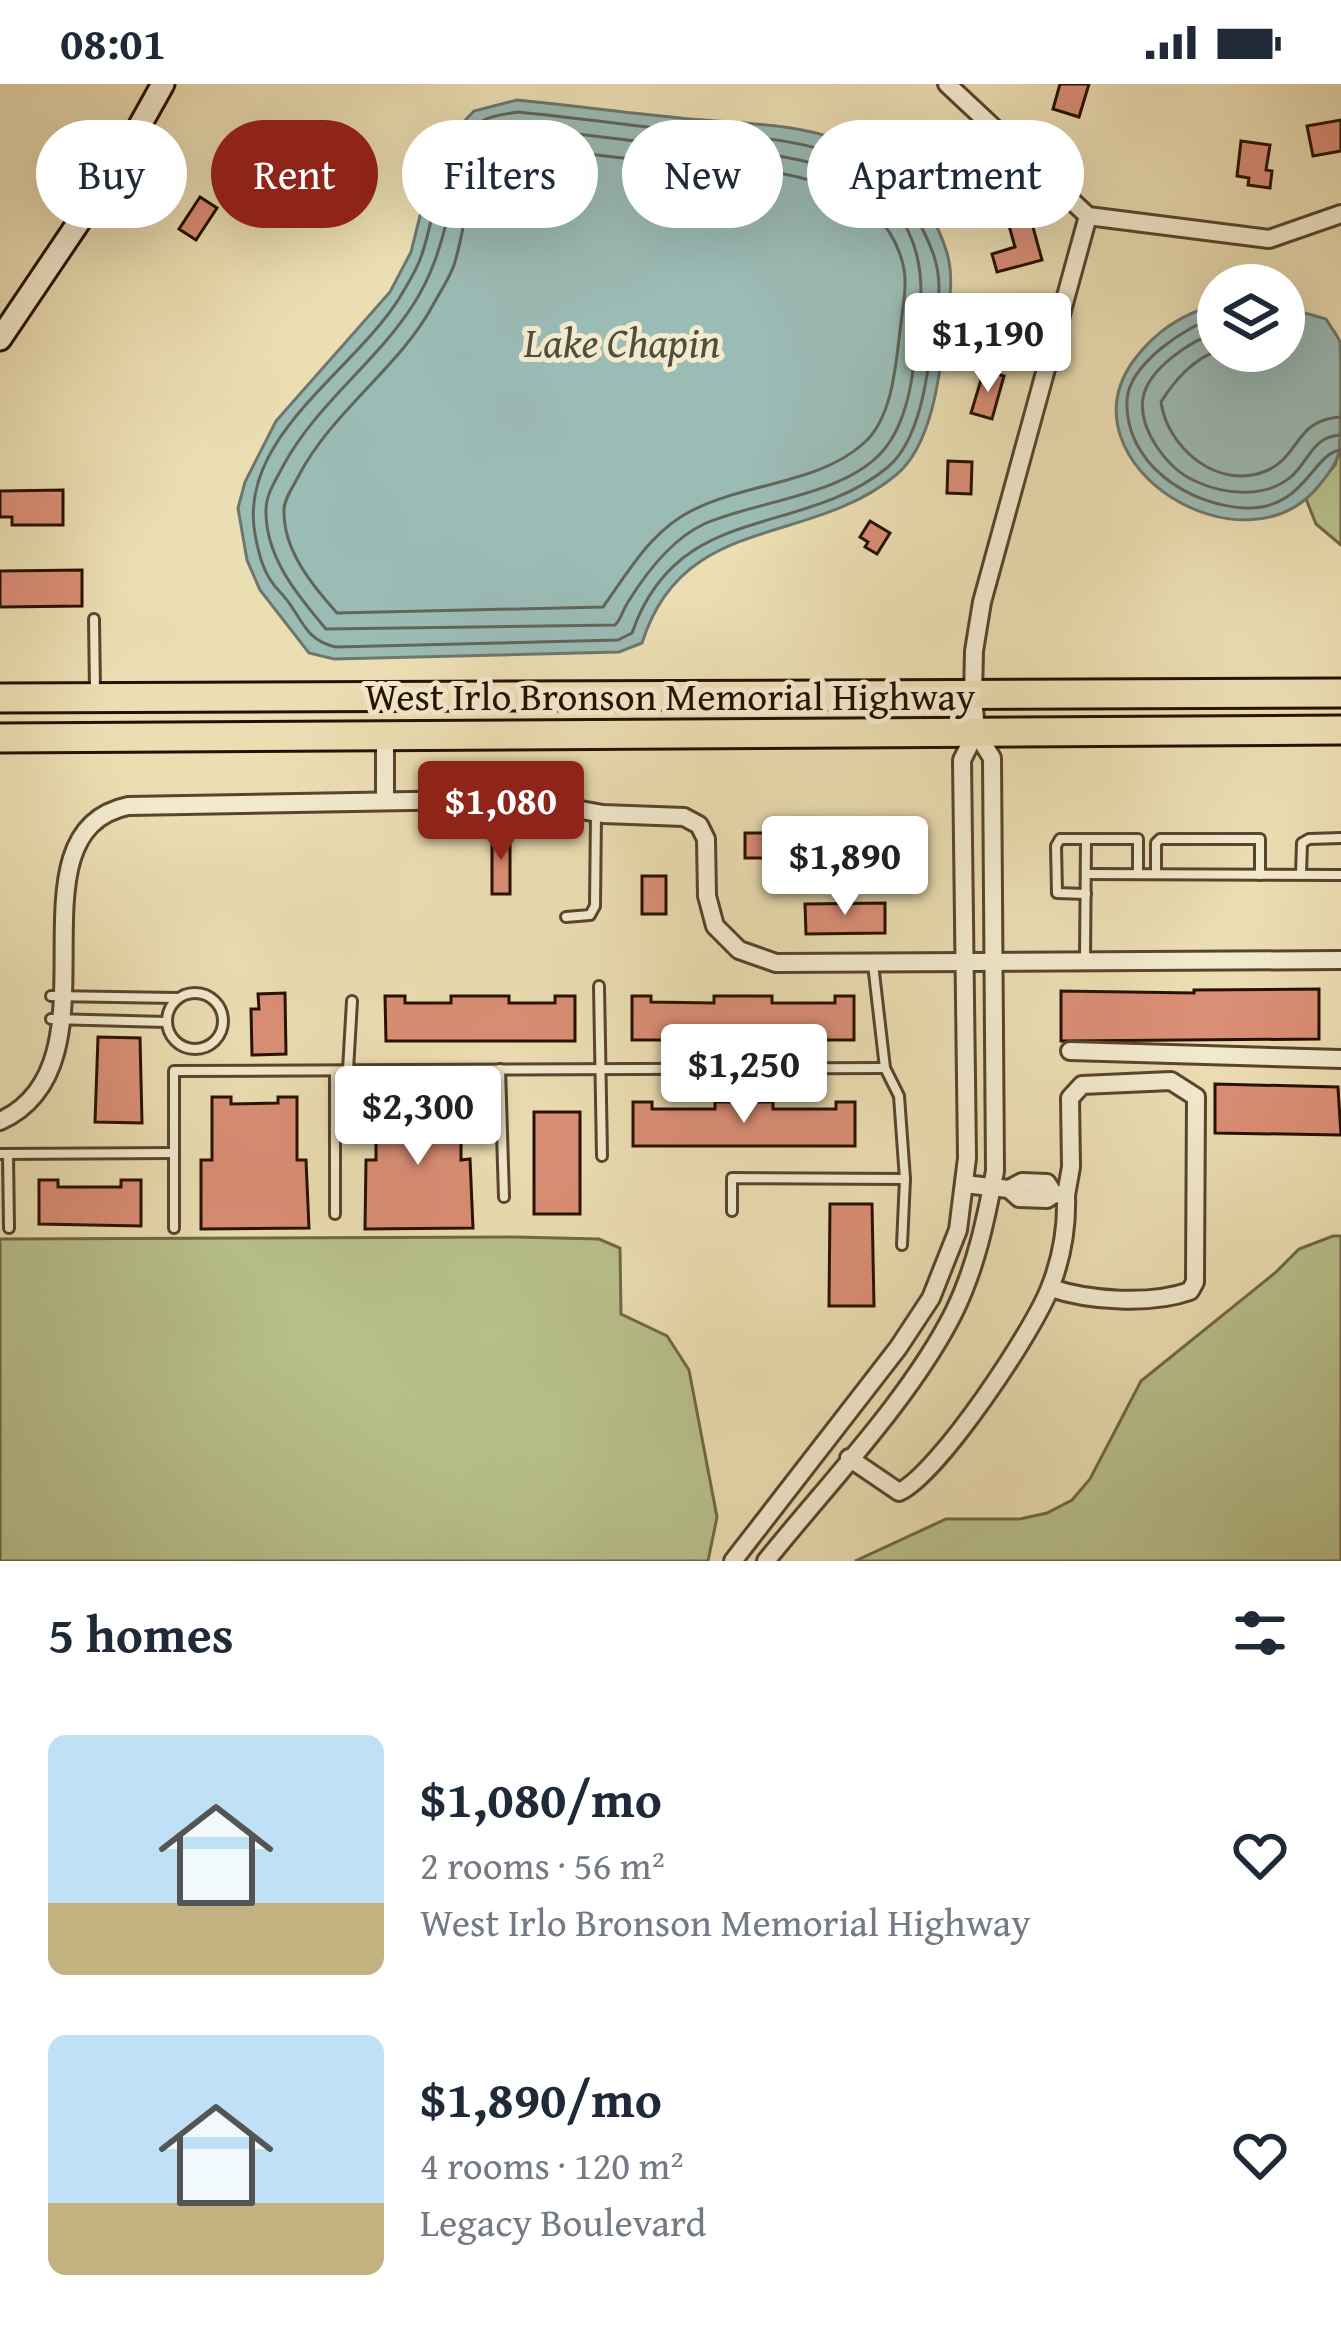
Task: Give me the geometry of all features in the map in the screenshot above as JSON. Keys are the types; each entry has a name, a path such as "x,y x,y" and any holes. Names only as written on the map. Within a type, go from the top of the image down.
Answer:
{"highway":[{"name":"West Irlo Bronson Memorial Highway","path":"0,698 1341,693"},
{"path":"385,736 403,718 439,698"},
{"name":"West Irlo Bronson Memorial Highway","path":"0,738 1341,730"}],"main road":[{"path":"0,339 120,161 163,84"}],"street":[{"path":"947,84 1088,216 1269,239 1341,214"},
{"path":"766,1561 911,1380 954,1312 1001,1188 992,758 976,732 974,651 982,602 1088,216"},
{"path":"733,1561 898,1348 931,1298 958,1230 968,1158 962,760 976,732"},
{"path":"385,736 385,801"},
{"path":"0,1121 28,1103 45,1077 51,1019 53,863 68,834 88,818 113,808 532,799 596,813 685,817 699,824 706,839 710,916 721,934 739,950 776,963 1341,960"},
{"path":"1070,1051 1341,1059"},
{"path":"849,1458 899,1492 921,1478 1009,1363 1051,1288 1067,1221 1060,1194 1071,1167 1070,1098 1082,1085 1171,1081 1196,1096 1195,1282 1190,1291 1170,1298 1072,1295 1051,1288"},
{"path":"964,1184 1001,1188 1019,1198 1047,1199 1060,1194"}],"lane":[{"path":"94,619 95,698"},
{"path":"566,917 590,915 596,906 596,813"},
{"path":"1301,874 1302,842 1341,838"},
{"path":"1086,894 1057,893 1056,846 1060,839 1138,839 1138,874"},
{"path":"1085,961 1087,839"},
{"path":"1156,874 1156,842 1160,839 1260,839 1260,875"},
{"path":"1086,874 1341,875"},
{"path":"873,962 885,1068 899,1096 905,1179 902,1245"},
{"path":"599,986 602,1156"},
{"path":"51,996 205,995 222,1015 215,1041 199,1049 174,1039 167,1022 179,998"},
{"path":"105,1020 106,998"},
{"path":"348,1070 352,1000"},
{"path":"51,1019 167,1022"},
{"path":"190,1048 195,1071"},
{"path":"1137,1054 1137,1081"},
{"path":"174,1228 174,1071 885,1068"},
{"path":"335,1070 335,1214"},
{"path":"500,1070 504,1197"},
{"path":"9,1228 4,1154 174,1154"},
{"path":"732,1211 732,1178 905,1179"}],"green space":[{"path":"1341,447 1341,545 1316,524 1306,499 1335,465"},
{"path":"1341,1236 1341,1561 855,1561 946,1519 1020,1519 1047,1513 1072,1500 1090,1479 1141,1381 1299,1249"},
{"path":"0,1239 599,1239 620,1248 621,1314 667,1336 689,1370 717,1517 708,1561 0,1561"}],"water":[{"name":"Lake Chapin","path":"517,100 705,120 622,120 622,228 783,228 783,127 807,131 807,228 937,228 939,232 950,270 949,301 926,428 908,462 862,498 751,537 687,572 661,601 642,643 619,652 334,659 309,653 260,590 247,560 238,508 245,482 276,421 390,292 411,252 417,228 598,228 598,120 465,120 474,111"},
{"path":"1197,312 1197,372 1305,372 1305,313 1326,319 1340,342 1338,456 1321,483 1289,510 1250,520 1209,515 1171,497 1140,470 1121,437 1117,399 1134,360 1171,325"}],"building":[{"path":"1060,84 1089,84 1079,117 1053,109"},
{"path":"1341,120 1341,151 1313,156 1307,126"},
{"path":"1241,141 1270,145 1266,170 1272,171 1270,188 1248,185 1249,178 1237,176"},
{"path":"200,197 211,204 211,217 196,240 179,229 187,228 187,217"},
{"path":"1010,228 1033,228 1042,260 997,272 992,254 1015,247"},
{"path":"984,370 1004,376 992,419 971,413"},
{"path":"948,461 972,462 971,494 947,493"},
{"path":"63,490 63,525 12,525 12,517 0,517 0,491"},
{"path":"870,521 890,533 877,554 860,537"},
{"path":"82,570 82,606 0,607 0,571"},
{"path":"492,833 510,833 510,894 492,894"},
{"path":"745,833 901,833 901,858 745,858"},
{"path":"642,876 666,876 666,914 642,914"},
{"path":"885,903 885,933 806,934 805,904"},
{"path":"1319,989 1319,1039 1061,1041 1061,991"},
{"path":"285,993 286,1054 252,1055 251,1009 259,1009 258,994"},
{"path":"385,996 405,996 405,1003 451,1003 451,996 509,996 509,1003 555,1003 555,996 575,996 575,1041 386,1041"},
{"path":"632,996 651,996 651,1002 714,1003 714,996 772,996 772,1003 835,1003 835,996 854,996 854,1040 632,1040"},
{"path":"98,1037 140,1038 142,1123 95,1122"},
{"path":"1215,1084 1338,1087 1341,1135 1215,1133"},
{"path":"212,1097 231,1097 231,1104 278,1103 278,1097 297,1097 297,1160 306,1160 309,1228 201,1229 201,1160 212,1160"},
{"path":"376,1097 395,1097 395,1104 442,1104 442,1097 461,1097 461,1160 470,1159 473,1228 365,1229 366,1160 376,1160"},
{"path":"633,1102 652,1102 652,1109 715,1109 715,1102 773,1102 773,1109 836,1109 836,1102 855,1102 855,1146 633,1146"},
{"path":"534,1112 580,1112 580,1214 534,1214"},
{"path":"39,1180 58,1180 58,1187 121,1187 121,1180 141,1180 141,1226 39,1224"},
{"path":"830,1204 872,1204 874,1306 829,1306"}]}
